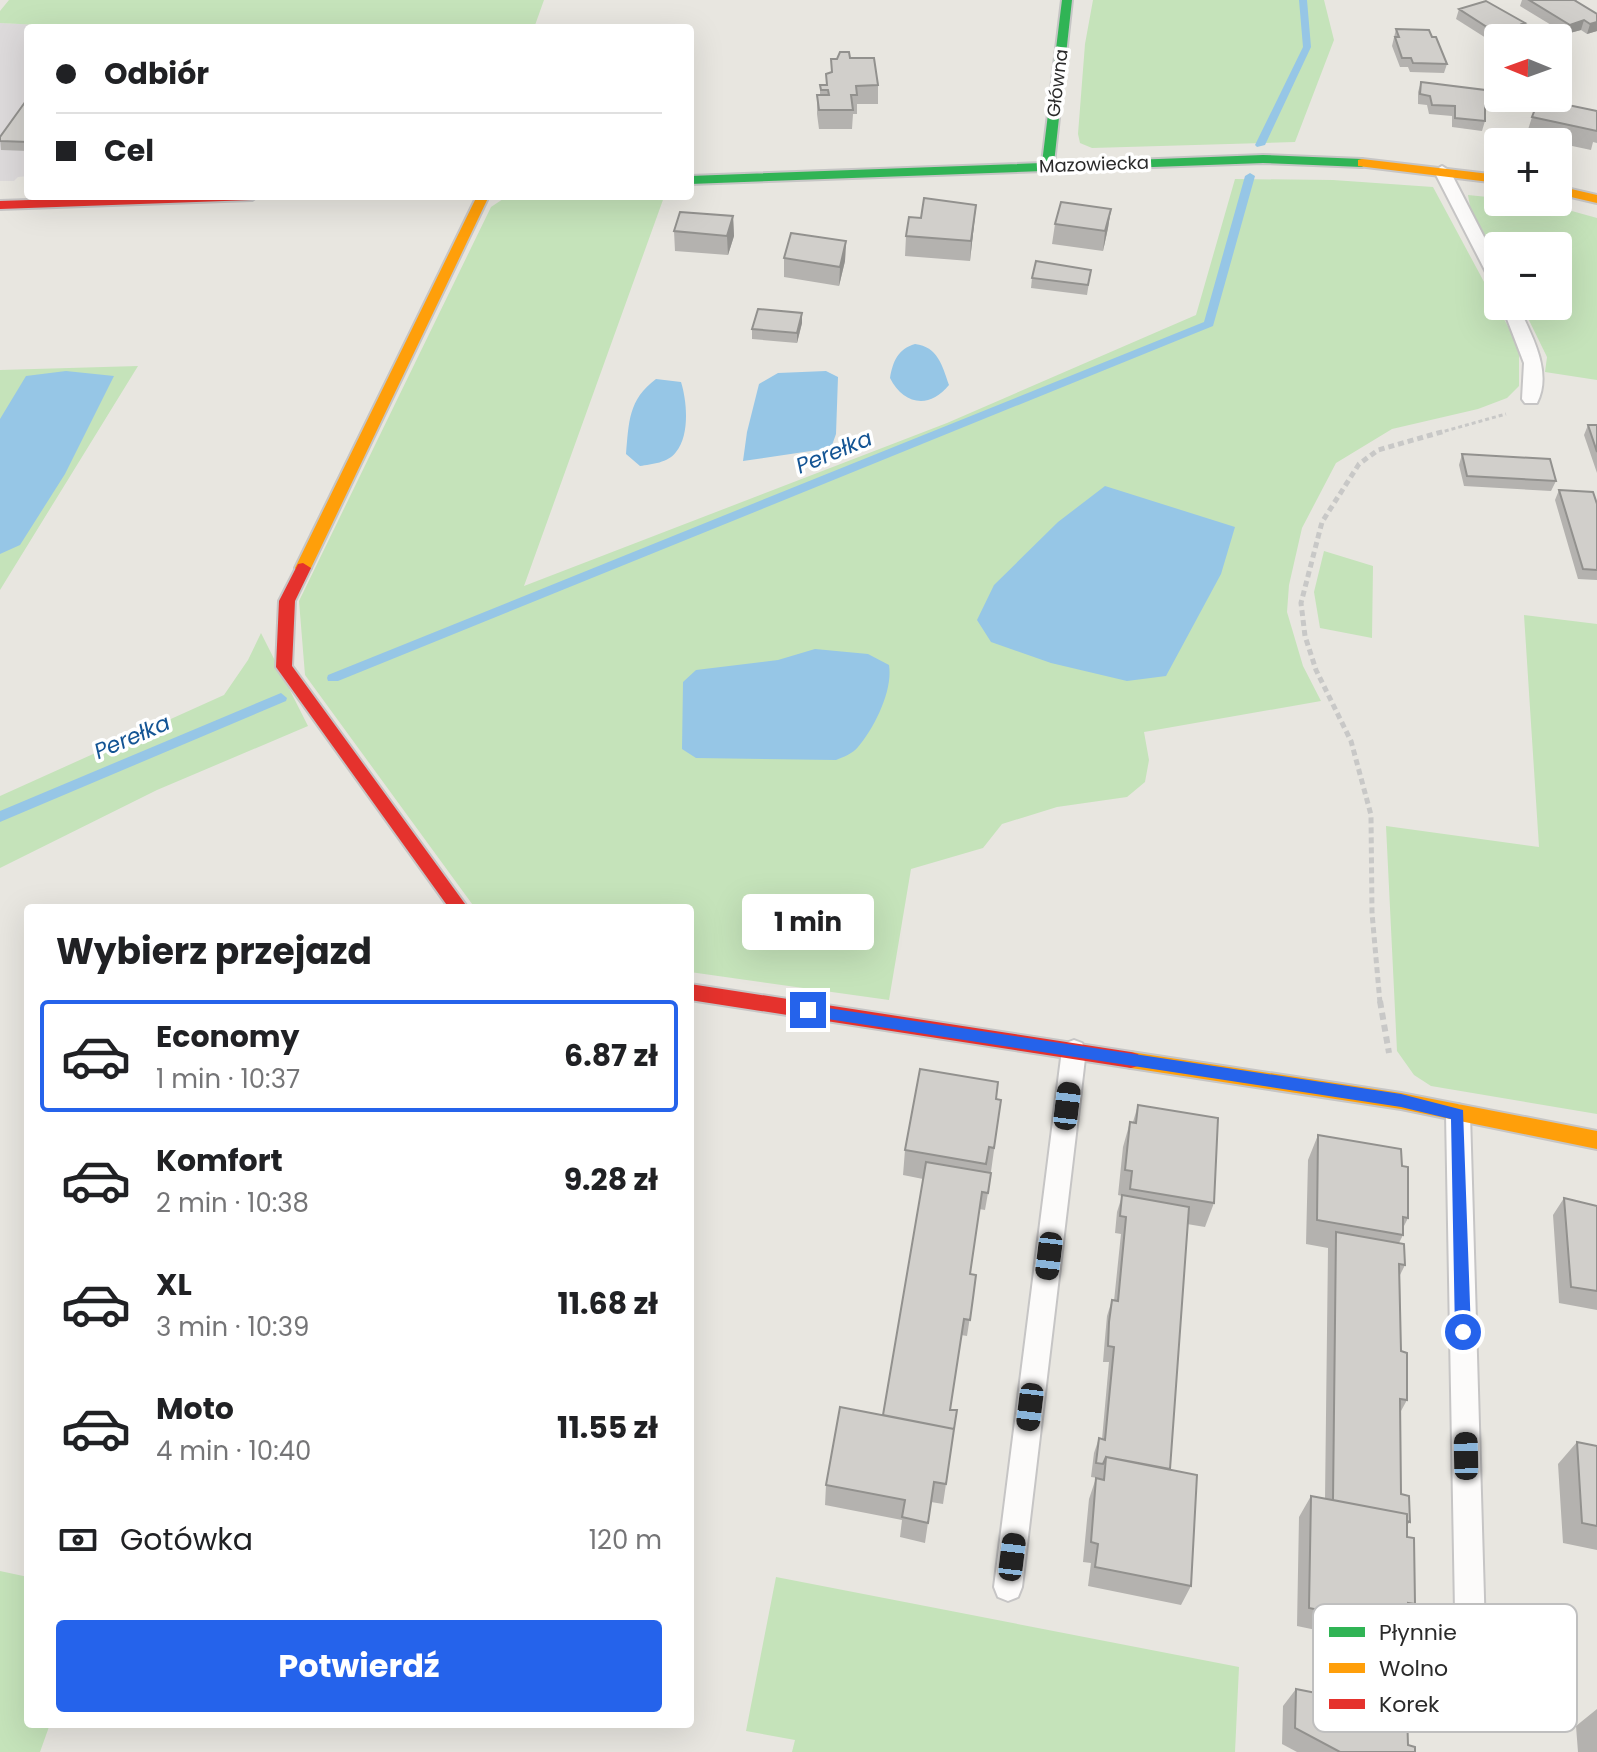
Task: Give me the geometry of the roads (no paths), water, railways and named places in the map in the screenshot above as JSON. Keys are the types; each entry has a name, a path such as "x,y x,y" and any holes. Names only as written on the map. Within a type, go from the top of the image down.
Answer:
{"street":[{"name":"Główna","path":"1048,166 1067,0"},
{"name":"Mazowiecka","path":"694,180 1263,159 1442,171 1484,177"},
{"path":"1572,193 1597,199"},
{"path":"0,205 140,200"},
{"path":"456,904 284,667 287,601 481,200"},
{"path":"694,993 1401,1101 1597,1140"}],"lane":[{"path":"1442,171 1484,253"},
{"path":"1517,320 1530,349 1535,387 1531,399"},
{"path":"1008,1587 1074,1050"},
{"path":"1458,1114 1470,1604"}],"water":[{"path":"915,344 934,353 949,385 925,401 902,394 890,378 897,356"},
{"path":"66,371 114,376 65,474 20,545 0,554 0,419 26,376"},
{"path":"826,371 838,377 836,434 831,448 743,461 759,384 778,373"},
{"path":"656,379 681,382 686,408 684,437 669,459 640,466 626,454 629,422 640,395"},
{"path":"1105,486 1235,527 1221,574 1166,676 1127,681 1051,663 991,642 977,620 994,585 1058,522"},
{"path":"815,649 868,654 889,665 888,686 881,708 871,729 854,751 836,760 696,758 682,749 683,682 696,670 778,660"}],"waterway":[{"name":"Perełka","path":"1260,145 1307,47 1303,0"},
{"name":"Perełka","path":"333,678 1209,324 1250,176"},
{"name":"Perełka","path":"0,817 281,698"}]}
